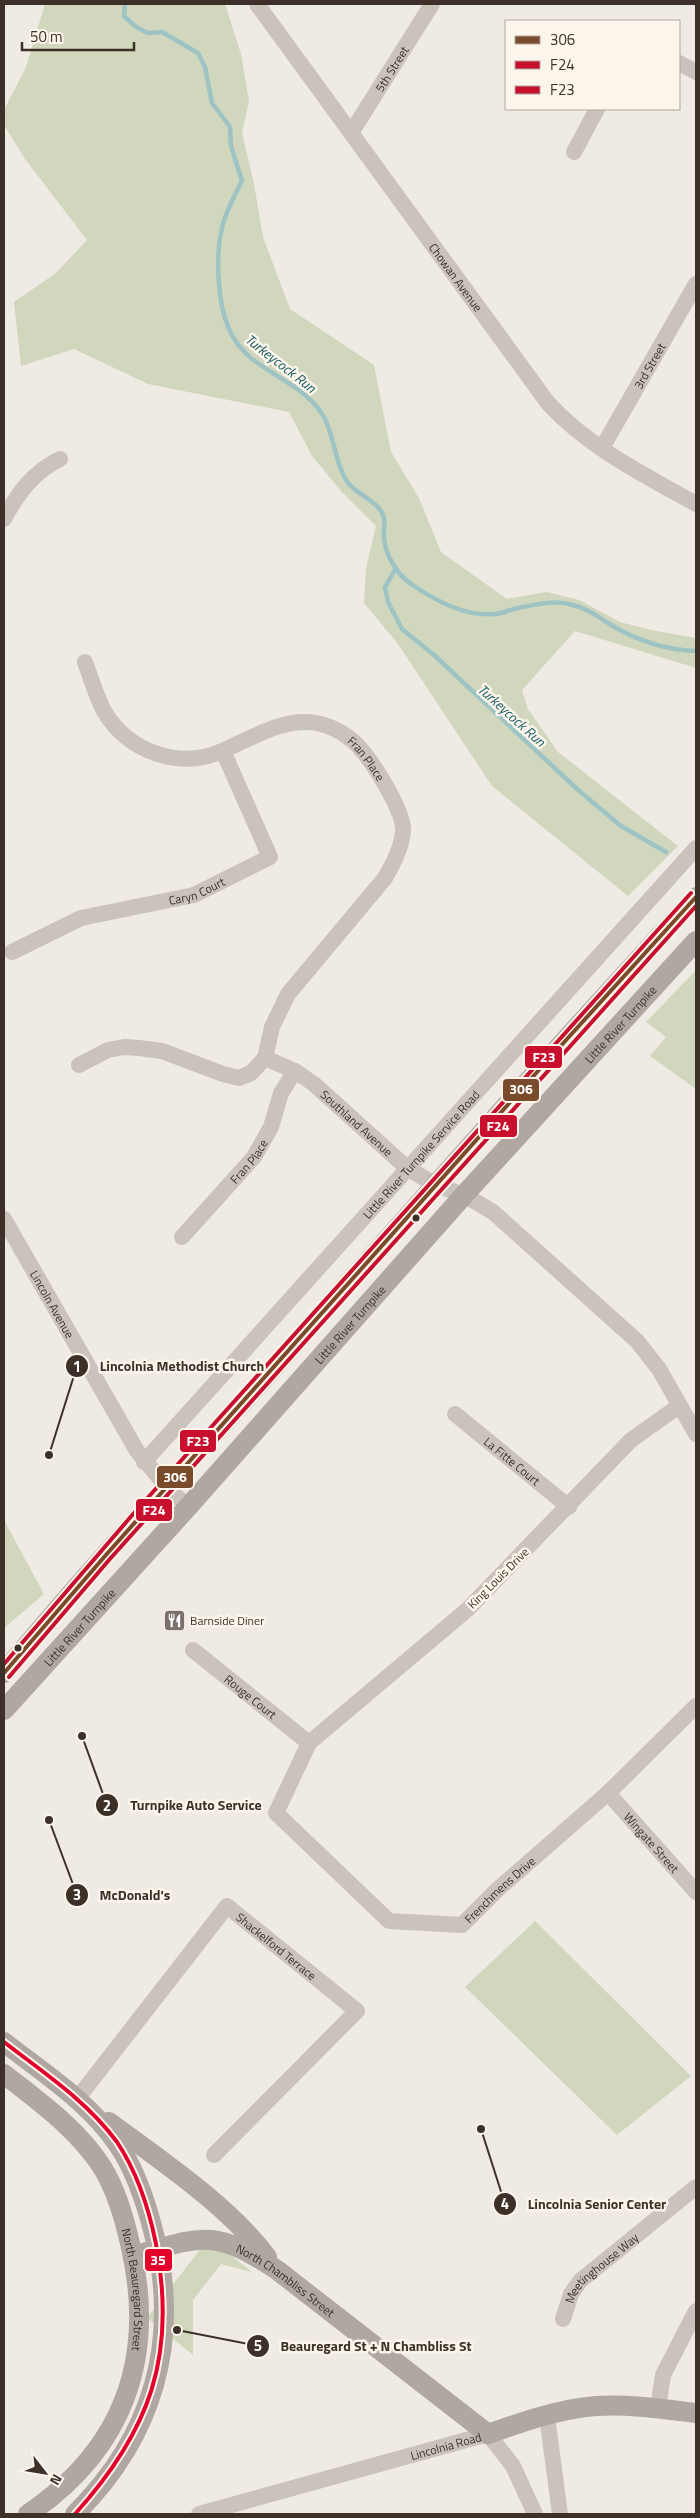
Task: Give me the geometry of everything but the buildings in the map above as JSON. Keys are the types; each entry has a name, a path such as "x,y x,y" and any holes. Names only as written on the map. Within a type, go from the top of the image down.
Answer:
{"main road":[{"path":"4,1673 166,1486 508,1102 696,897"},
{"name":"Little River Turnpike","path":"4,1710 188,1508 464,1195 696,941"},
{"name":"North Beauregard Street","path":"4,2042 77,2099 111,2135 130,2166 150,2216 164,2286 164,2340 156,2381 149,2402 123,2457 98,2490 75,2514"},
{"name":"North Beauregard Street","path":"4,2074 70,2128 91,2151 102,2167 115,2193 126,2224 139,2289 141,2331 132,2374 121,2406 96,2451 78,2474 49,2500 28,2514"},
{"path":"77,2099 207,2198 250,2236 277,2270"},
{"name":"North Chambliss Street","path":"133,2256 178,2242 213,2239 242,2248 277,2270 488,2434"},
{"name":"Lincolnia Road","path":"488,2434 547,2416 595,2406 658,2408 696,2413"}],"street":[{"name":"Chowan Avenue","path":"257,4 548,403 577,431 696,504"},
{"name":"5th Street","path":"351,133 432,4"},
{"path":"680,63 696,72"},
{"path":"574,152 596,110"},
{"name":"3rd Street","path":"602,448 696,284"},
{"path":"4,519 27,483 38,472 60,459"},
{"name":"Fran Place","path":"84,662 104,711 115,726 145,750 186,760 206,758 258,734 290,725 315,722 338,731 363,750 393,799 403,831 396,858 385,878 288,994 272,1026 265,1058"},
{"name":"Caryn Court","path":"12,952 80,918 194,895 270,857 223,751"},
{"name":"Little River Turnpike Service Road","path":"144,1462 696,848"},
{"path":"78,1065 108,1050 124,1047 139,1048 162,1051 223,1074 239,1078 251,1073 265,1058"},
{"name":"Southland Avenue","path":"265,1058 295,1071 314,1084 407,1168 436,1185 464,1195 492,1212 637,1341 659,1369 696,1434"},
{"name":"Fran Place","path":"182,1237 254,1157 271,1127 281,1093 295,1071"},
{"name":"Lincoln Avenue","path":"4,1219 144,1462 188,1508"},
{"name":"King Louis Drive","path":"309,1743 468,1609 569,1507 631,1440 679,1406"},
{"name":"La Fitte Court","path":"454,1414 569,1507"},
{"name":"Rouge Court","path":"192,1650 309,1743"},
{"name":"Frenchmens Drive","path":"309,1743 276,1812 388,1921 462,1925 498,1889 608,1793 696,1706"},
{"name":"Wingate Street","path":"608,1793 696,1892"},
{"name":"Shackelford Terrace","path":"77,2099 227,1906 357,2011 214,2155"},
{"name":"Meetinghouse Way","path":"563,2319 571,2294 580,2281 696,2187"},
{"path":"658,2408 663,2375 696,2311"},
{"path":"547,2416 560,2514"},
{"name":"Lincolnia Road","path":"199,2514 488,2434"},
{"name":"North Chambliss Street","path":"488,2434 513,2466 535,2514"}],"green space":[{"path":"45,4 225,4 241,54 249,101 242,133 254,184 263,237 290,309 374,365 391,452 419,498 441,552 507,599 547,592 579,600 620,622 696,638 696,668 575,631 522,690 528,709 558,752 678,846 628,896 492,786 398,644 364,603 366,568 376,526 341,491 312,456 289,412 148,384 74,349 21,366 14,302 56,273 87,240 25,159 4,125 4,110 26,67"},
{"path":"696,970 696,1089 650,1056 666,1037 646,1022"},
{"path":"4,1520 44,1594 4,1628"},
{"path":"535,1921 691,2076 617,2135 465,1987"},
{"path":"209,2238 252,2272 221,2264 193,2300 193,2355 147,2318"}],"waterway":[{"name":"Turkeycock Run","path":"125,4 124,16 136,27 148,33 162,32 198,53 205,67 212,103 230,127 231,146 242,181 231,202 220,236 218,277 222,305 229,329 237,344 249,356 304,394 316,405 325,419 340,468 348,483 374,503 383,514 387,551 401,575 430,596 451,606 473,613 495,614 536,604 563,603 575,605 621,631 642,640 663,647 696,651"},
{"name":"Turkeycock Run","path":"396,568 385,587 388,602 402,629 434,655 577,789 621,826 666,852"}],"transit line":[{"name":"F23","path":"4,1664 134,1513 691,893"},
{"name":"306","path":"4,1673 105,1556 696,897"},
{"name":"F24","path":"9,1677 109,1560 696,906"},
{"name":"35","path":"4,2042 79,2101 117,2142 131,2166 141,2191 156,2244 162,2284 163,2322 159,2357 152,2390 139,2422 122,2453 101,2483 75,2514"}],"place":[{"name":"Lincolnia Methodist Church","path":"49,1455"},
{"name":"Barnside Diner","path":"174,1620"},
{"name":"Turnpike Auto Service","path":"82,1736"},
{"name":"McDonald's","path":"49,1820"},
{"name":"Lincolnia Senior Center","path":"481,2129"},
{"name":"Beauregard St + N Chambliss St","path":"177,2330"}]}
